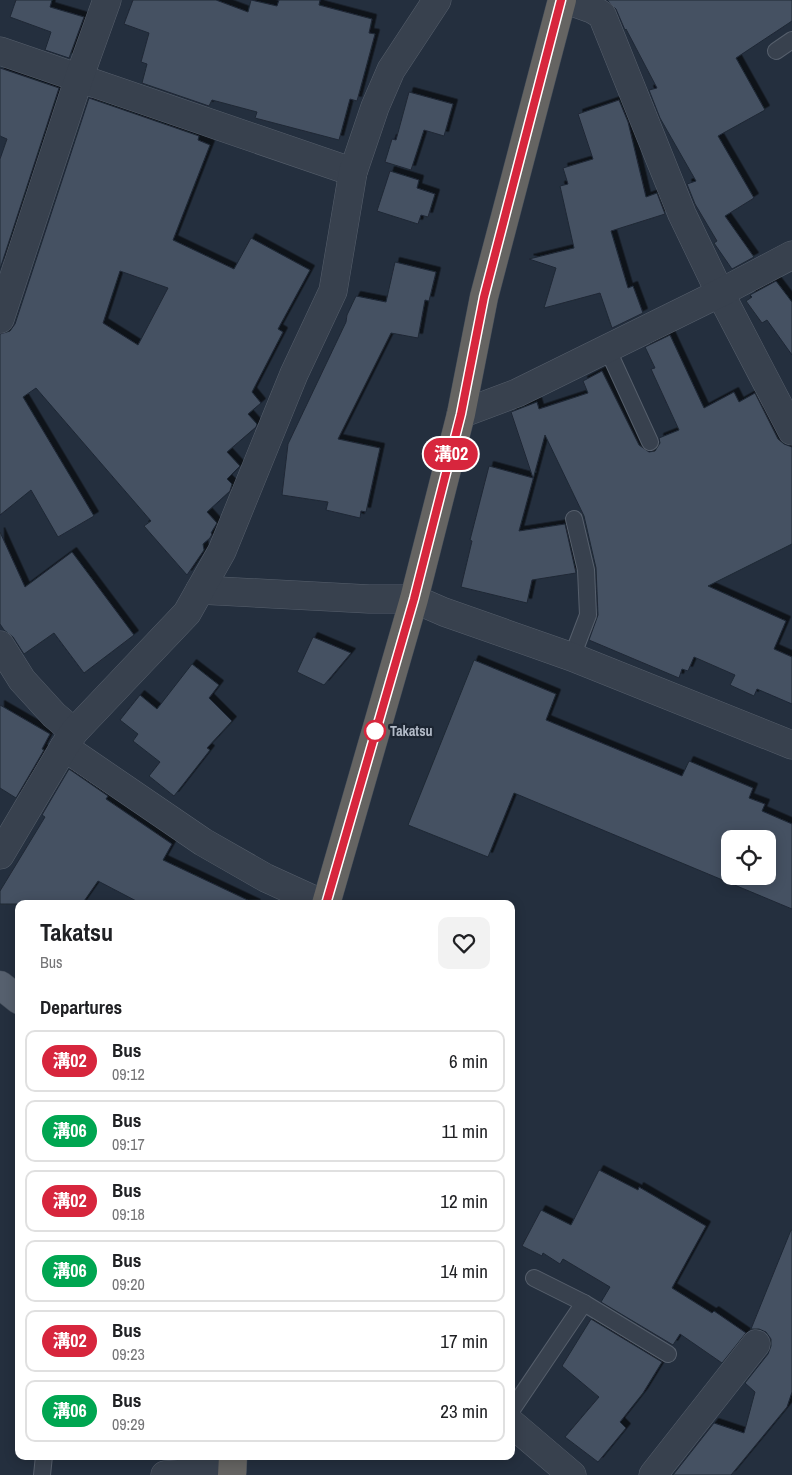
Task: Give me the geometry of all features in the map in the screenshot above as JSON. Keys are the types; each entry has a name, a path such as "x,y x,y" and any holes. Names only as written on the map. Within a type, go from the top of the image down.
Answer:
{"highway":[{"path":"325,900 414,599 461,414 484,297 562,0"}],"main road":[{"path":"0,985 15,997"}],"street":[{"path":"0,319 79,78 107,0"},
{"path":"0,855 69,739 187,612 222,551 294,374 333,292 353,172 375,107 391,70 437,0"},
{"path":"566,0 592,9 602,15 682,214 720,293 792,431"},
{"path":"0,52 353,172"},
{"path":"461,414 517,393 790,260"},
{"path":"200,590 414,599 444,612 572,657 792,745"},
{"path":"0,645 22,680 54,715 69,739 203,842 266,878 315,900"},
{"path":"653,1475 756,1344"},
{"path":"515,1426 572,1475"},
{"path":"165,1475 233,1467"}],"lane":[{"path":"776,50 792,40"},
{"path":"607,348 650,442"},
{"path":"572,657 588,615 586,570 574,519"},
{"path":"534,1278 584,1303 668,1354"},
{"path":"515,1406 584,1303"},
{"path":"42,1475 44,1460"}],"building":[{"path":"16,0 52,0 50,7 84,17 69,58 45,50 51,32 10,17"},
{"path":"133,0 216,0 248,12 251,0 277,6 279,0 320,0 319,5 372,19 369,33 375,34 357,101 350,99 339,140 255,118 257,112 212,100 209,106 142,83 147,64 141,62 149,33 124,24"},
{"path":"607,0 792,0 792,21 736,58 765,110 718,136 754,198 725,216 754,257 732,269 714,243 717,241 695,204 687,184 696,181 660,118 649,90 657,88 625,30 616,9"},
{"path":"0,68 59,88 0,269 0,159 7,139 0,136"},
{"path":"409,92 453,104 444,136 424,130 411,170 385,162 392,139 396,140"},
{"path":"89,98 199,136 198,140 210,145 173,240 234,269 251,238 310,270 278,329 283,332 252,392 261,403 248,414 257,424 256,427 227,452 240,466 227,479 232,484 230,491 207,512 217,523 210,538 203,544 204,550 187,575 144,526 151,521 36,388 23,397 94,516 58,537 31,490 0,515 0,334 10,331 15,324","holes":["120,271 168,288 138,345 103,323"]},
{"path":"619,100 628,122 646,197 657,193 665,214 611,231 628,288 633,286 643,313 612,328 600,293 544,308 556,268 529,259 574,248 560,186 568,184 563,168 593,159 578,114"},
{"path":"390,171 419,180 417,188 435,194 428,217 421,215 418,224 377,211"},
{"path":"395,262 436,272 429,301 425,300 418,338 391,333 338,439 380,448 366,512 361,511 360,518 326,510 328,502 282,495 288,444 346,322 347,315 356,296 386,302"},
{"path":"776,281 792,302 792,355 767,320 762,323 746,301 752,297 750,295"},
{"path":"670,335 704,408 734,392 739,402 755,393 778,439 792,447 792,544 708,586 786,621 774,649 792,657 792,704 757,689 754,696 730,685 735,675 694,657 688,671 682,669 679,678 589,640 598,615 596,568 584,516 545,435 519,531 565,524 576,573 532,580 527,603 461,587 472,541 470,540 489,466 533,478 511,412 537,402 539,409 588,393 583,381 602,371 639,445 649,452 655,451 660,443 659,438 679,430 651,369 655,368 645,347"},
{"path":"0,532 25,587 72,552 134,635 84,673 54,633 24,654 13,637 0,624"},
{"path":"313,637 351,653 324,685 297,672"},
{"path":"474,660 556,694 546,720 682,776 689,761 753,788 749,798 765,804 762,811 792,824 792,909 734,885 776,885 776,830 721,830 721,879 514,793 488,857 408,825"},
{"path":"192,664 219,685 209,698 232,721 207,748 210,750 174,796 149,776 160,762 133,741 138,734 120,720 140,695 157,709"},
{"path":"0,705 50,734 42,749 44,750 16,798 0,788"},
{"path":"69,769 108,796 106,799 172,844 163,860 248,900 134,900 98,881 85,900 15,900 15,904 0,904 0,891 45,817 42,815"},
{"path":"599,1170 638,1190 639,1187 706,1226 672,1288 712,1313 714,1311 746,1333 722,1363 680,1334 673,1345 601,1302 610,1287 563,1259 560,1264 543,1253 542,1256 522,1246 541,1210 571,1225"},
{"path":"791,1230 792,1392 787,1407 731,1475 673,1475 714,1423 744,1433 755,1392 745,1383 768,1354 771,1346 771,1339 766,1332 759,1329 751,1329"},
{"path":"591,1319 662,1362 643,1393 620,1422 626,1428 598,1462 565,1437 599,1397 562,1366"}],"bus line":[{"name":"溝02","path":"327,900 389,682 406,630 461,414 484,297 561,0"}],"place":[{"name":"Takatsu","path":"375,731"}]}
